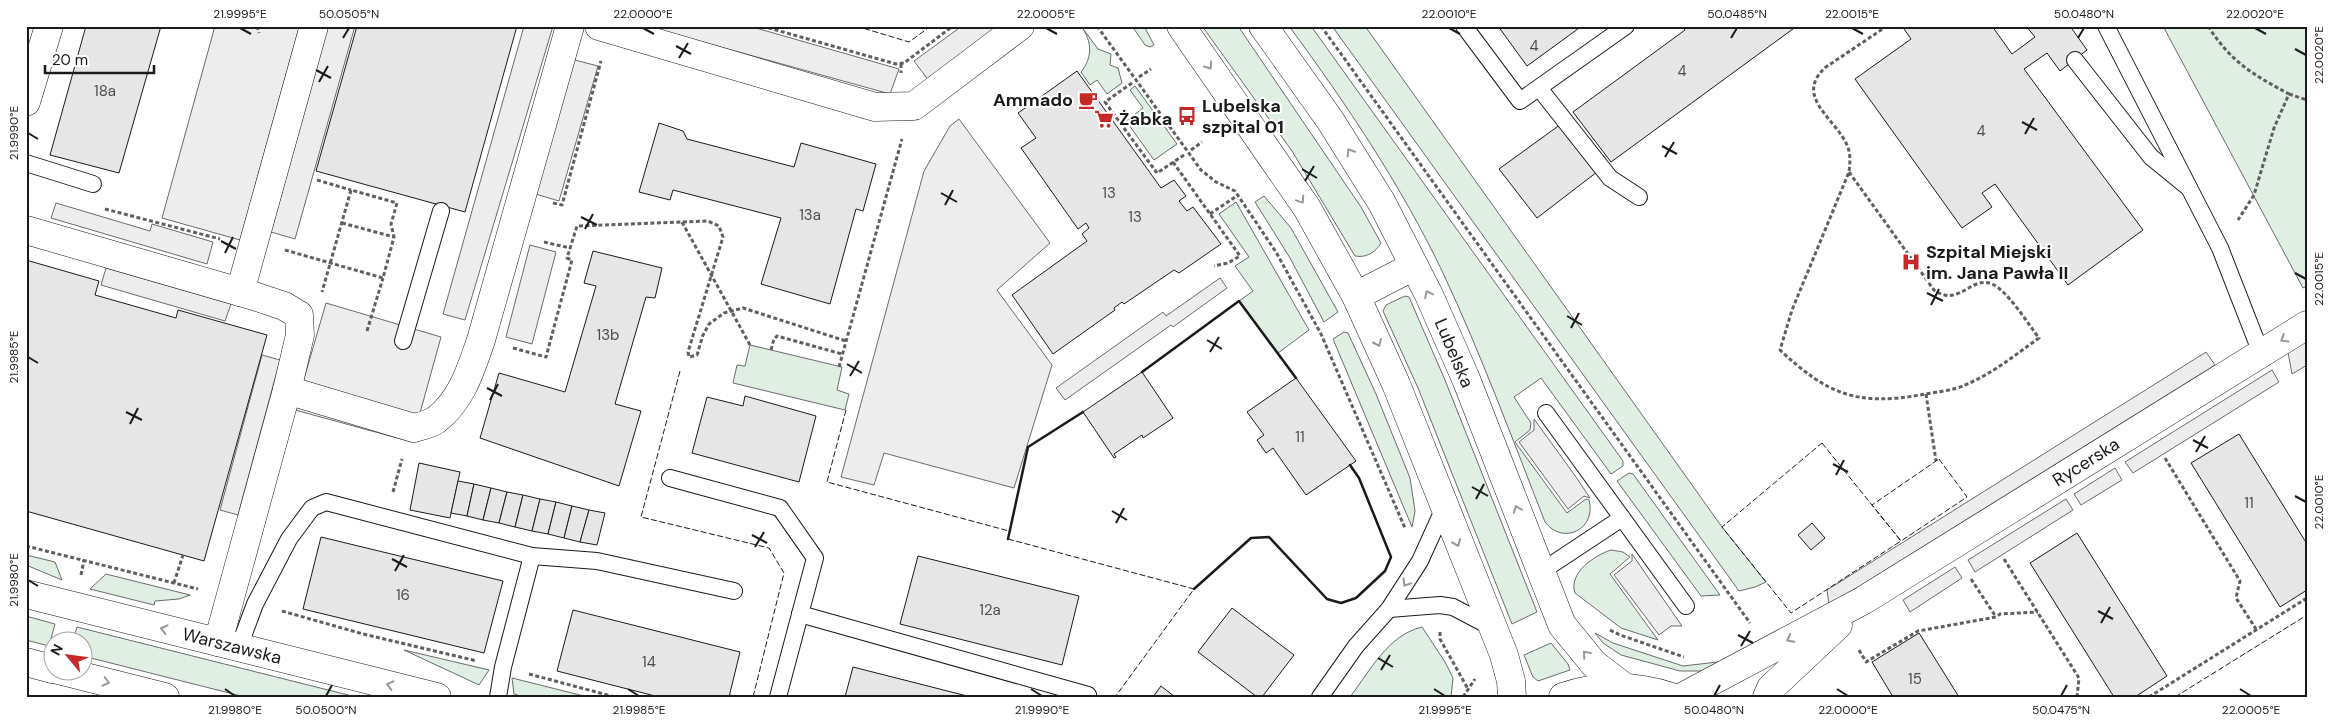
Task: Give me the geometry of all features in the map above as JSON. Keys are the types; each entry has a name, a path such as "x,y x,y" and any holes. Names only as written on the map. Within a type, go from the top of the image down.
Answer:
{"street":[{"path":"26,102 49,26"},
{"path":"240,292 314,26"},
{"path":"286,390 414,428 435,421 453,403 467,382 481,340 570,26"},
{"path":"599,26 876,107 914,106 1020,26"},
{"path":"1181,26 1307,208 1356,296 1396,384 1491,627 1504,655 1511,681 1512,697"},
{"name":"Lubelska","path":"1263,26 1330,120 1382,203 1414,266 1466,379 1562,625 1594,664 1623,686"},
{"path":"26,230 240,292 284,306 299,315 300,335 286,390 243,600 228,645"},
{"path":"1356,296 1414,266"},
{"name":"Rycerska","path":"1682,697 1864,600 2307,325"},
{"name":"Warszawska","path":"26,594 437,697"},
{"name":"Rycerska","path":"1767,697 1771,688 1864,600"},
{"path":"26,662 42,666"},
{"path":"92,679 165,697"},
{"path":"1563,697 1582,690 1623,686 1651,690 1672,697"}],"lane":[{"path":"1464,26 1520,101 1626,26"},
{"path":"2106,26 2220,248 2261,353"},
{"path":"2075,60 2151,157 2192,191"},
{"path":"1539,88 1610,178 1639,197"},
{"path":"26,163 93,184"},
{"path":"403,341 441,211"},
{"path":"1546,413 1686,606"},
{"path":"670,478 780,508 815,558 778,697"},
{"path":"243,600 312,508 326,502 386,520 532,556 597,561 734,591"},
{"path":"1320,697 1356,646 1389,609 1420,562 1444,508"},
{"path":"1542,571 1622,518"},
{"path":"498,697 503,667 532,556"},
{"path":"1389,609 1440,605 1453,607 1491,627"},
{"path":"800,614 1088,695"}],"path":[{"path":"257,26 259,33"},
{"path":"762,26 896,64 901,64 953,26"},
{"path":"1096,26 1200,170 1216,182 1235,191 1276,252 1322,334 1420,562"},
{"path":"1321,26 1739,608"},
{"path":"1849,172 1934,290 1942,296 1954,296 1980,283 1992,284 2002,291 2038,338 1996,368 1964,386 1892,400 1860,398 1837,391 1805,374 1780,350 1792,310 1849,172 1850,158 1848,146 1818,104 1813,94 1814,84 1818,74 1826,67 1887,26"},
{"path":"2208,26 2220,44 2249,73 2289,94 2307,100"},
{"path":"839,367 904,133 901,64"},
{"path":"1139,78 1151,69"},
{"path":"1132,82 1105,102 1157,174 1184,154"},
{"path":"2220,248 2254,195 2274,128 2289,94"},
{"path":"1191,150 1202,142"},
{"path":"1173,162 1240,256 1228,263 1214,266"},
{"path":"318,180 397,203 391,224 394,237 367,331"},
{"path":"331,263 351,190"},
{"path":"1210,214 1238,195"},
{"path":"102,208 331,263 383,278"},
{"path":"513,348 546,357 572,260 567,258 577,226 708,221 719,226 723,237 688,352 689,357 697,355 703,335 709,324 731,311 742,308 846,341"},
{"path":"682,222 750,345"},
{"path":"342,223 394,237"},
{"path":"539,241 570,248"},
{"path":"771,350 774,339 777,336 842,354"},
{"path":"1926,394 1936,461"},
{"path":"386,520 403,454"},
{"path":"2166,458 2240,581 2236,598 2256,629"},
{"path":"26,546 243,600 363,634 503,667 615,697"},
{"path":"174,583 183,555"},
{"path":"2004,559 2079,678 2077,697"},
{"path":"1972,579 1996,617"},
{"path":"2149,697 2307,598"},
{"path":"1440,605 1440,640 1468,689"},
{"path":"1856,645 1866,662 1918,631 1996,617 2000,614 2038,612"}],"green space":[{"path":"1081,26 1098,49 1111,54 1110,65 1118,68 1122,83 1107,94 1097,80 1090,85 1081,72 1088,61 1090,49 1087,37"},
{"path":"1132,26 1144,26 1154,45 1150,47 1145,45"},
{"path":"1202,26 1238,26 1361,207 1381,243 1376,250 1363,256 1355,256 1292,151"},
{"path":"1289,26 1311,26 1623,461 1623,466 1611,474 1541,378 1514,397 1531,423 1530,430 1515,442 1567,513 1586,499 1589,500 1590,510 1588,519 1577,531 1561,533 1552,529 1545,522 1496,396 1427,240 1372,146"},
{"path":"1332,26 1365,26 1722,527 1766,582 1739,591"},
{"path":"2163,26 2307,26 2307,286 2303,288"},
{"path":"1135,86 1177,144 1154,160 1126,121 1143,108 1130,90"},
{"path":"1264,196 1291,228 1338,312 1324,322 1290,258 1255,202"},
{"path":"1236,202 1309,330 1278,353 1239,301 1253,291 1235,266 1249,257 1219,214"},
{"path":"1405,296 1409,297 1445,380 1537,612 1512,624 1418,388 1383,311 1386,305"},
{"path":"1344,332 1348,333 1376,394 1410,478 1415,511 1412,527 1333,339"},
{"path":"750,345 842,367 837,390 849,394 845,410 733,383 737,365 745,366"},
{"path":"1629,473 1633,474 1720,595 1701,596 1617,481"},
{"path":"1611,550 1623,552 1630,557 1610,574 1658,640 1621,628 1575,593 1575,579 1584,566"},
{"path":"26,555 55,562 62,580 26,565"},
{"path":"106,574 190,595 179,599 155,601 154,605 90,589"},
{"path":"26,616 55,624 53,630 42,630 42,644 26,640"},
{"path":"77,627 89,630 76,630"},
{"path":"1422,627 1453,678 1451,697 1350,697 1381,655 1390,646 1410,631"},
{"path":"92,631 356,697 245,697 92,658"},
{"path":"1595,633 1613,643 1683,666 1726,661 1706,671 1680,671 1621,655 1603,643"},
{"path":"1551,643 1568,664 1570,670 1538,681 1533,677 1524,655"},
{"path":"404,650 489,670 479,685"},
{"path":"512,678 588,697 524,697 514,694"}],"shaded area":[{"path":"215,26 299,28 240,240 162,218"},
{"path":"328,26 355,26 295,239 271,232"},
{"path":"524,26 553,26 465,320 443,314"},
{"path":"645,26 749,26 899,69 890,94"},
{"path":"962,26 1006,26 929,81 914,61"},
{"path":"571,59 598,66 559,201 532,193"},
{"path":"959,119 1050,243 997,290 1052,365 1014,488 884,453 874,485 841,477 924,171 950,126"},
{"path":"56,203 150,231 152,224 213,242 207,264 51,218"},
{"path":"530,245 556,252 532,344 506,337"},
{"path":"106,268 231,304 225,321 101,285"},
{"path":"1220,278 1227,288 1065,400 1056,388 1163,312 1166,316"},
{"path":"326,303 441,337 412,442 295,410"},
{"path":"2307,335 2307,365 2292,374 2287,347"},
{"path":"2206,352 2215,365 1829,605 1827,590"},
{"path":"262,355 280,360 238,515 220,510"},
{"path":"2272,370 2279,382 2133,473 2125,462"},
{"path":"1534,419 1590,498 1584,496 1568,509 1519,442 1534,430"},
{"path":"2115,468 2122,480 2081,505 2074,494"},
{"path":"2066,499 2073,510 1975,572 1968,560"},
{"path":"1632,554 1682,626 1671,626 1659,635 1614,575 1632,561"},
{"path":"1955,567 1962,578 1910,612 1903,600"}],"building":[{"path":"86,26 161,26 119,173 50,155"},
{"path":"357,26 517,26 465,212 316,171"},
{"path":"1498,26 1582,26 1527,66"},
{"path":"1682,26 1797,26 1611,162 1573,112 1685,30"},
{"path":"1902,26 1992,26 2012,54 2035,37 2026,26 2070,26 2087,50 2060,71 2047,53 2024,69 2143,230 2068,285 1995,184 1982,193 1992,207 1962,228 1855,79 1911,39"},
{"path":"1077,71 1161,188 1174,180 1186,196 1179,201 1187,211 1193,207 1221,244 1179,273 1174,270 1124,304 1122,302 1114,308 1115,310 1053,354 1012,295 1087,241 1082,234 1089,228 1086,223 1078,229 1021,148 1036,138 1018,113"},
{"path":"659,123 683,131 687,139 794,167 801,143 876,164 863,211 856,209 830,304 761,284 781,218 673,190 670,200 639,192"},
{"path":"1561,124 1597,172 1537,218 1499,169"},
{"path":"593,251 662,268 655,298 646,297 615,404 641,411 619,486 480,438 499,373 565,392 596,286 584,283"},
{"path":"26,260 99,281 95,295 176,318 178,310 267,335 204,561 26,511"},
{"path":"1142,372 1173,418 1143,438 1142,435 1114,454 1116,457 1114,458 1083,412"},
{"path":"1296,378 1356,461 1306,495 1273,448 1266,453 1257,440 1264,435 1247,412"},
{"path":"745,396 816,416 799,482 692,453 707,397 743,406"},
{"path":"2239,434 2307,544 2307,590 2280,607 2191,463"},
{"path":"419,463 460,472 450,518 410,510"},
{"path":"458,481 474,484 467,516 451,513"},
{"path":"474,484 491,488 483,520 467,516"},
{"path":"491,488 507,492 499,523 483,520"},
{"path":"507,492 523,495 515,527 499,523"},
{"path":"523,495 540,499 532,531 515,527"},
{"path":"540,499 556,502 548,534 532,531"},
{"path":"556,502 572,506 564,538 548,534"},
{"path":"572,506 589,510 580,542 564,538"},
{"path":"589,510 605,513 597,545 580,542"},
{"path":"1812,523 1825,538 1811,550 1798,535"},
{"path":"2077,533 2167,676 2135,697 2114,697 2030,563"},
{"path":"321,537 503,581 484,653 303,609"},
{"path":"918,556 1079,596 1062,665 900,624"},
{"path":"1232,608 1294,655 1262,697 1257,697 1198,652"},
{"path":"573,610 740,652 729,697 659,697 557,671"},
{"path":"1919,633 1959,697 1893,697 1872,662"},
{"path":"853,667 971,697 845,697"},
{"path":"1161,686 1175,697 1153,697"}],"fence":[{"path":"856,26 909,42 931,26"},
{"path":"680,371 641,517 769,548 784,573 753,697"},
{"path":"846,410 827,482 1009,531"},
{"path":"1822,443 1901,541 1791,613 1722,527 1822,443"},
{"path":"1939,459 1967,497 1901,541 1872,505 1939,459"},
{"path":"1008,539 1194,589 1115,697"},
{"path":"2175,697 2307,615"},
{"path":"730,695 737,697"}],"wall":[{"path":"1142,372 1239,301 1296,378"},
{"path":"1008,539 1028,447 1083,412"},
{"path":"1194,589 1251,538 1269,537 1327,599 1341,603 1356,598 1385,571 1391,557 1359,478 1350,465"}],"place":[{"name":"Ammado","path":"1088,100"},
{"name":"Lubelska szpital 01","path":"1187,116"},
{"name":"Żabka","path":"1104,119"},
{"name":"Szpital Miejski im. Jana Pawła II","path":"1911,262"}]}
